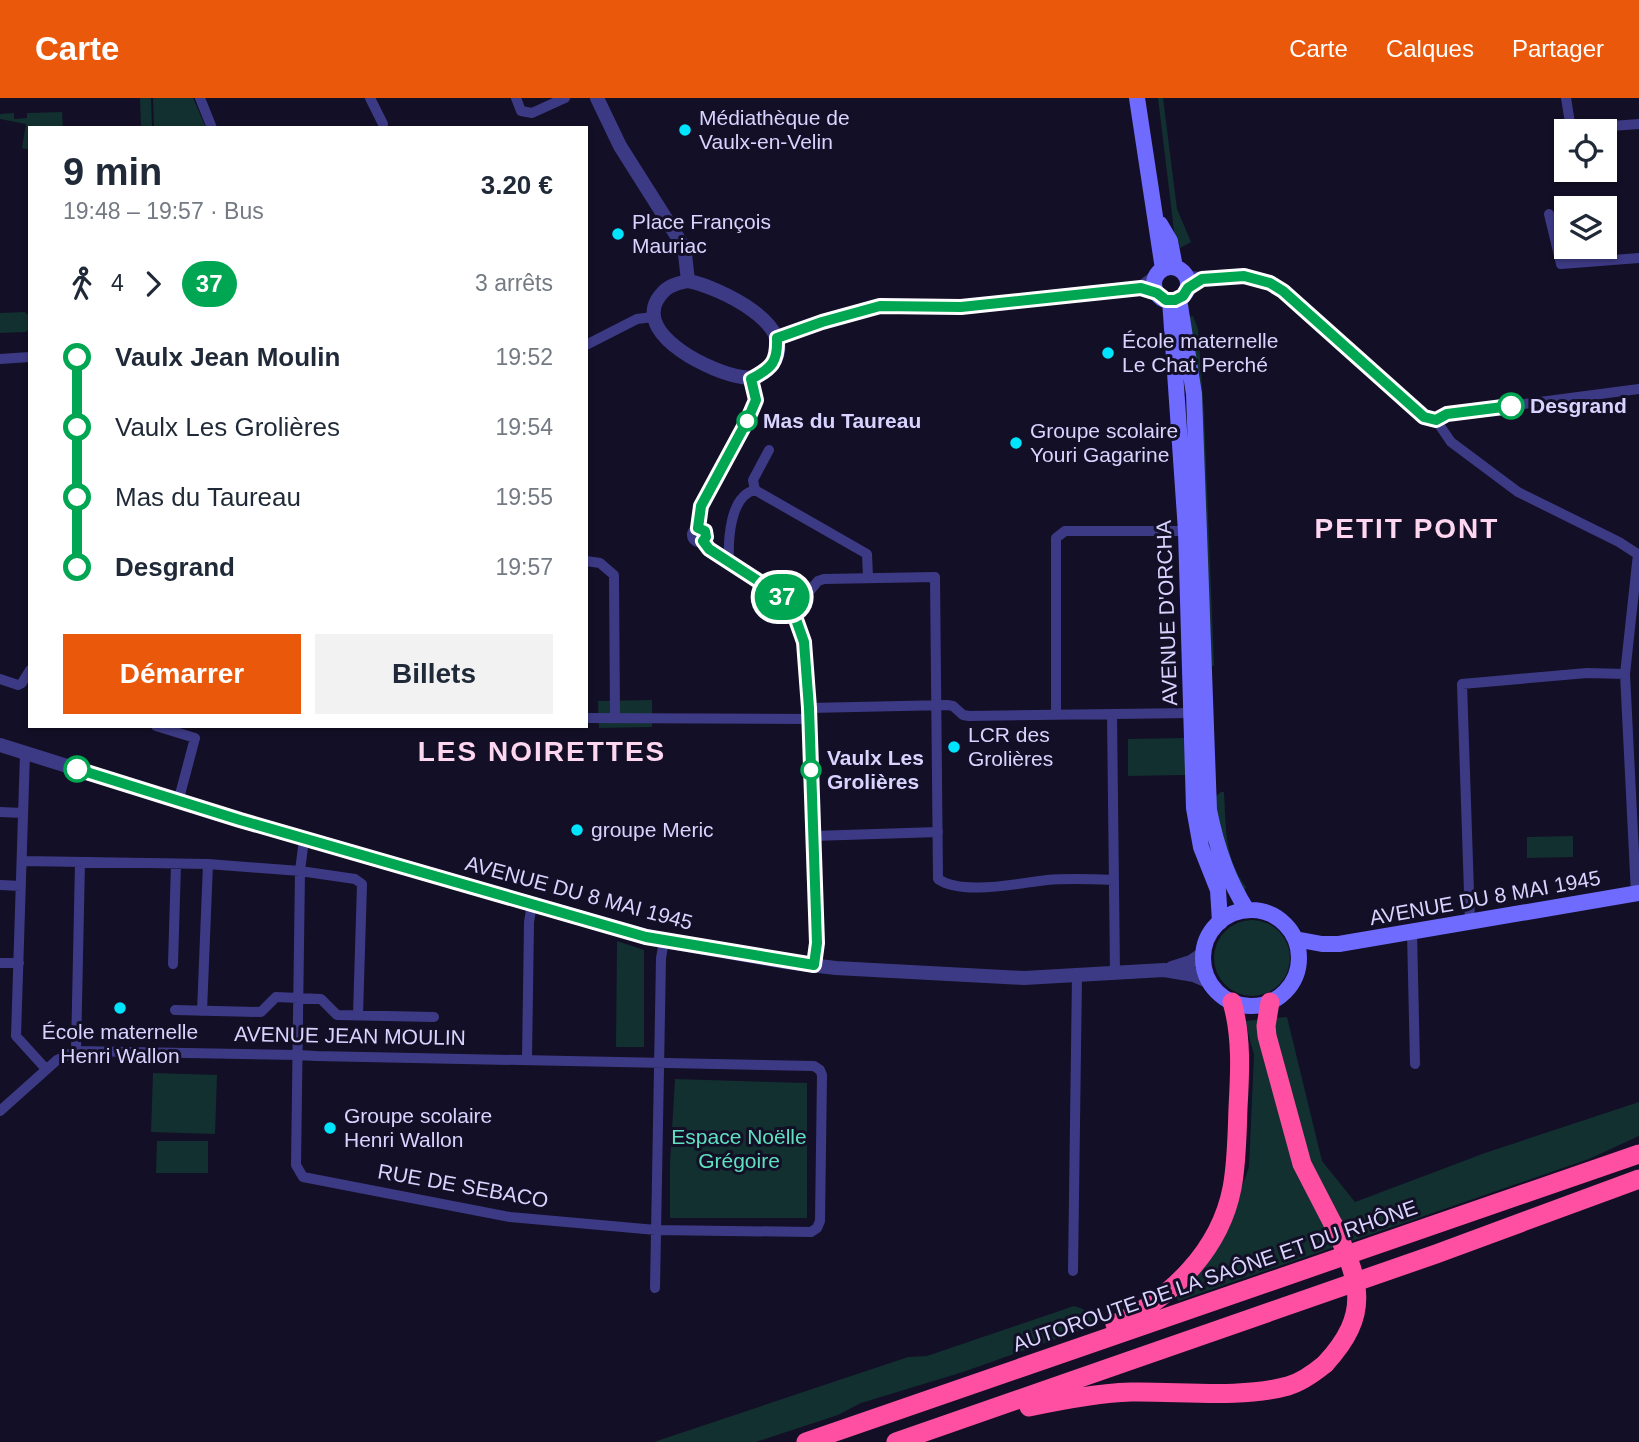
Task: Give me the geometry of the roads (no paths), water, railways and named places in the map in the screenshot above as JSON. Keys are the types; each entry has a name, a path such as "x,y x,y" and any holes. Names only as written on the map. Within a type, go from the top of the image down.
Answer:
{"highway":[{"path":"1087,1345 1109,1326 1135,1315 1168,1292 1184,1277 1213,1239 1226,1210 1235,1170 1238,1101 1238,1032 1232,1002"},
{"path":"993,1408 1027,1407 1127,1392 1255,1391 1288,1385 1306,1378 1325,1364 1341,1347 1355,1317 1357,1291 1353,1266 1302,1164 1267,1036 1270,1002"},
{"name":"AUTOROUTE DE LA SAÔNE ET DU RHÔNE","path":"806,1442 1639,1154"},
{"path":"895,1442 1436,1254 1639,1180"}],"main road":[{"name":"AVENUE D'ORCHA","path":"1137,98 1155,218 1170,241 1194,394 1209,810 1215,842 1232,885 1247,910"},
{"name":"AVENUE D'ORCHA","path":"1175,283 1194,808 1201,846 1218,890 1220,922"},
{"name":"AVENUE DU 8 MAI 1945","path":"1295,939 1322,944 1339,943 1637,893"},
{"path":"1247,910 1267,912 1279,918 1288,927 1299,951 1299,967 1289,988 1270,1002 1255,1006 1232,1002 1219,994 1204,967 1204,953 1211,932 1228,916 1247,910"},
{"name":"AVENUE DU 8 MAI 1945","path":"1299,967 1312,956 1339,943"}],"street":[{"path":"200,98 211,126"},
{"path":"370,98 383,124"},
{"path":"516,98 521,111 532,113 565,98"},
{"path":"597,98 620,146 680,241 685,254 688,281"},
{"path":"1566,98 1571,129 1639,124"},
{"path":"1549,214 1561,264 1639,258"},
{"path":"777,338 880,306 961,307 1244,276 1270,283 1283,291 1413,408 1424,417 1436,420 1451,442 1518,492 1638,554 1625,674 1637,893"},
{"path":"688,281 701,283 730,296 767,323 777,338 777,354 764,373 751,379 733,376 690,357 658,328 653,317 654,306 662,293 670,285 688,281"},
{"path":"588,344 637,319 653,317"},
{"path":"0,359 28,356"},
{"path":"751,379 756,400 701,506 698,528 692,536 695,541 703,541 729,564 780,595 793,611 804,642 817,943 814,965"},
{"path":"1436,420 1447,414 1639,389"},
{"path":"769,450 753,480 755,490 867,554 868,577"},
{"path":"729,564 728,541 734,516 746,495 755,490"},
{"path":"1056,715 1056,538 1065,531 1186,531"},
{"path":"588,561 600,563 614,575 615,718"},
{"path":"793,611 818,581 868,577 935,577 938,880 944,883 995,888 1046,880 1113,880"},
{"path":"1469,922 1462,684 1587,673 1625,674"},
{"path":"0,679 18,685 28,674"},
{"path":"588,718 809,713 935,705 953,706 963,715 1192,713"},
{"path":"1112,714 1115,973"},
{"path":"162,728 195,738"},
{"path":"178,802 198,728"},
{"name":"AVENUE DU 8 MAI 1945","path":"0,745 178,802 664,941 814,965 1024,978 1164,970 1181,967 1204,953"},
{"path":"25,753 16,1036 46,1069"},
{"path":"0,812 23,813"},
{"path":"813,836 938,832"},
{"name":"RUE DE SEBACO","path":"304,839 300,871 296,1165 303,1177 510,1217 656,1230"},
{"path":"23,861 208,864 300,871 355,879 362,884 358,1015"},
{"path":"0,1111 63,1055 76,1051 80,862"},
{"path":"173,964 176,864"},
{"path":"202,1011 208,864"},
{"path":"0,885 21,886"},
{"path":"527,1059 529,922 532,904"},
{"path":"1412,932 1415,1064"},
{"path":"655,1288 661,958 664,941"},
{"path":"0,963 19,963"},
{"name":"AVENUE DU 8 MAI 1945","path":"1164,970 1194,975 1210,982"},
{"path":"1073,1270 1077,976"},
{"path":"175,1010 261,1012 276,997 298,997 321,999 337,1015 434,1017"},
{"name":"AVENUE JEAN MOULIN","path":"76,1051 660,1062"},
{"path":"656,1230 811,1231 817,1228 820,1222 821,1183 820,1070 814,1066 660,1062"}],"place":[{"name":"Médiathèque de Vaulx-en-Velin","path":"685,130"},
{"name":"Place François Mauriac","path":"618,234"},
{"name":"École maternelle Le Chat Perché","path":"1108,353"},
{"name":"Desgrand","path":"1511,406"},
{"name":"Mas du Taureau","path":"747,421"},
{"name":"Groupe scolaire Youri Gagarine","path":"1016,443"},
{"name":"LCR des Grolières","path":"954,747"},
{"name":"Vaulx Les Grolières","path":"811,770"},
{"name":"groupe Meric","path":"577,830"},
{"name":"École maternelle Henri Wallon","path":"120,1008"},
{"name":"Groupe scolaire Henri Wallon","path":"330,1128"}],"district":[{"name":"PETIT PONT","path":"1407,528"},
{"name":"LES NOIRETTES","path":"542,751"}],"park label":[{"name":"Espace Noëlle Grégoire","path":"739,1149"}]}
